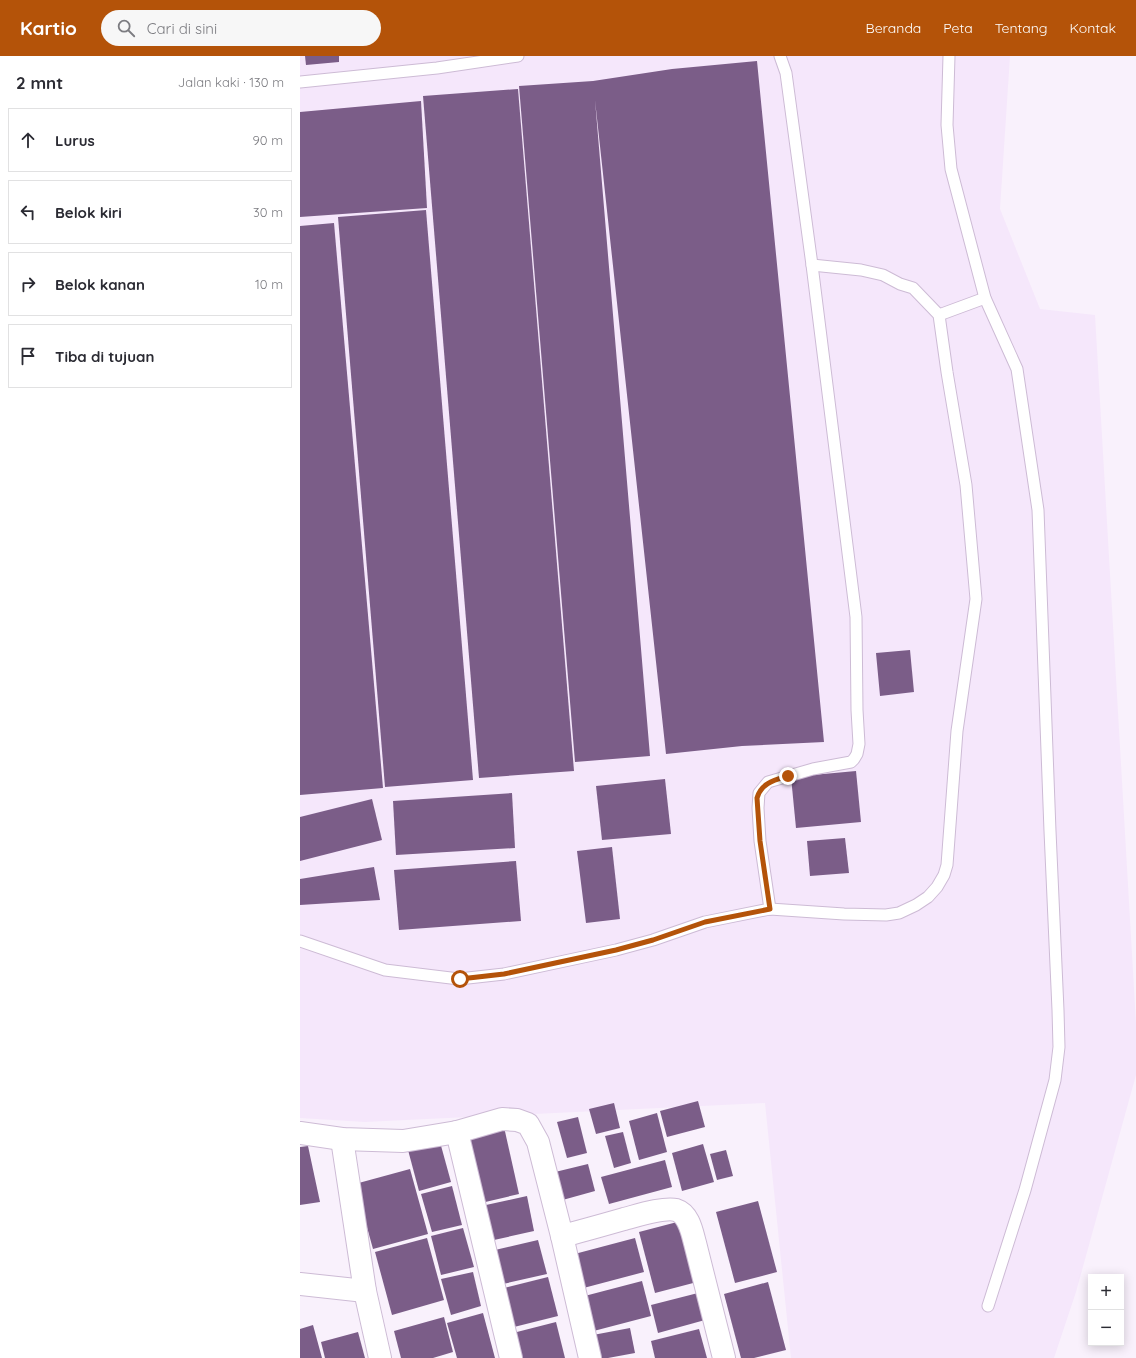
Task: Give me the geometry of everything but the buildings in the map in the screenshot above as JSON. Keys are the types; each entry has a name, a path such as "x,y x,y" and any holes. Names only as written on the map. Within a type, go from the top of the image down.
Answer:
{"street":[{"path":"300,1132 342,1139 403,1141 457,1132 502,1119 517,1120 528,1124 538,1142 562,1236 590,1358"},
{"path":"457,1132 511,1358"},
{"path":"342,1139 365,1290 380,1358"},
{"path":"562,1236 664,1210 676,1210 685,1216 695,1243 724,1358"},
{"path":"300,1284 365,1290"}],"lane":[{"path":"300,82 437,68 518,56"},
{"path":"770,909 760,841 758,793 768,782 813,769 851,762 858,754 859,744 856,617 812,265 786,73 780,56"},
{"path":"949,56 947,125 951,169 985,298 1017,369 1038,510 1059,1039 1055,1080 1025,1190 988,1306"},
{"path":"300,940 385,970 460,979 504,974 616,950 653,940 705,922 770,909 844,914 886,915 899,913 916,905 928,897 937,887 944,875 947,865 958,731 976,599 966,485 939,315 913,288 883,275 862,270 812,265"},
{"path":"939,315 985,298"}],"shaded area":[{"path":"300,56 1010,56 1000,209 1040,309 1095,315 1136,1023 1136,1075 1076,1292 1054,1358 791,1358 765,1103 365,1122 300,1118"}],"route":[{"path":"460,979 504,974 541,967 653,940 705,922 770,909 760,841 757,798 758,793 768,782 788,776"}]}
